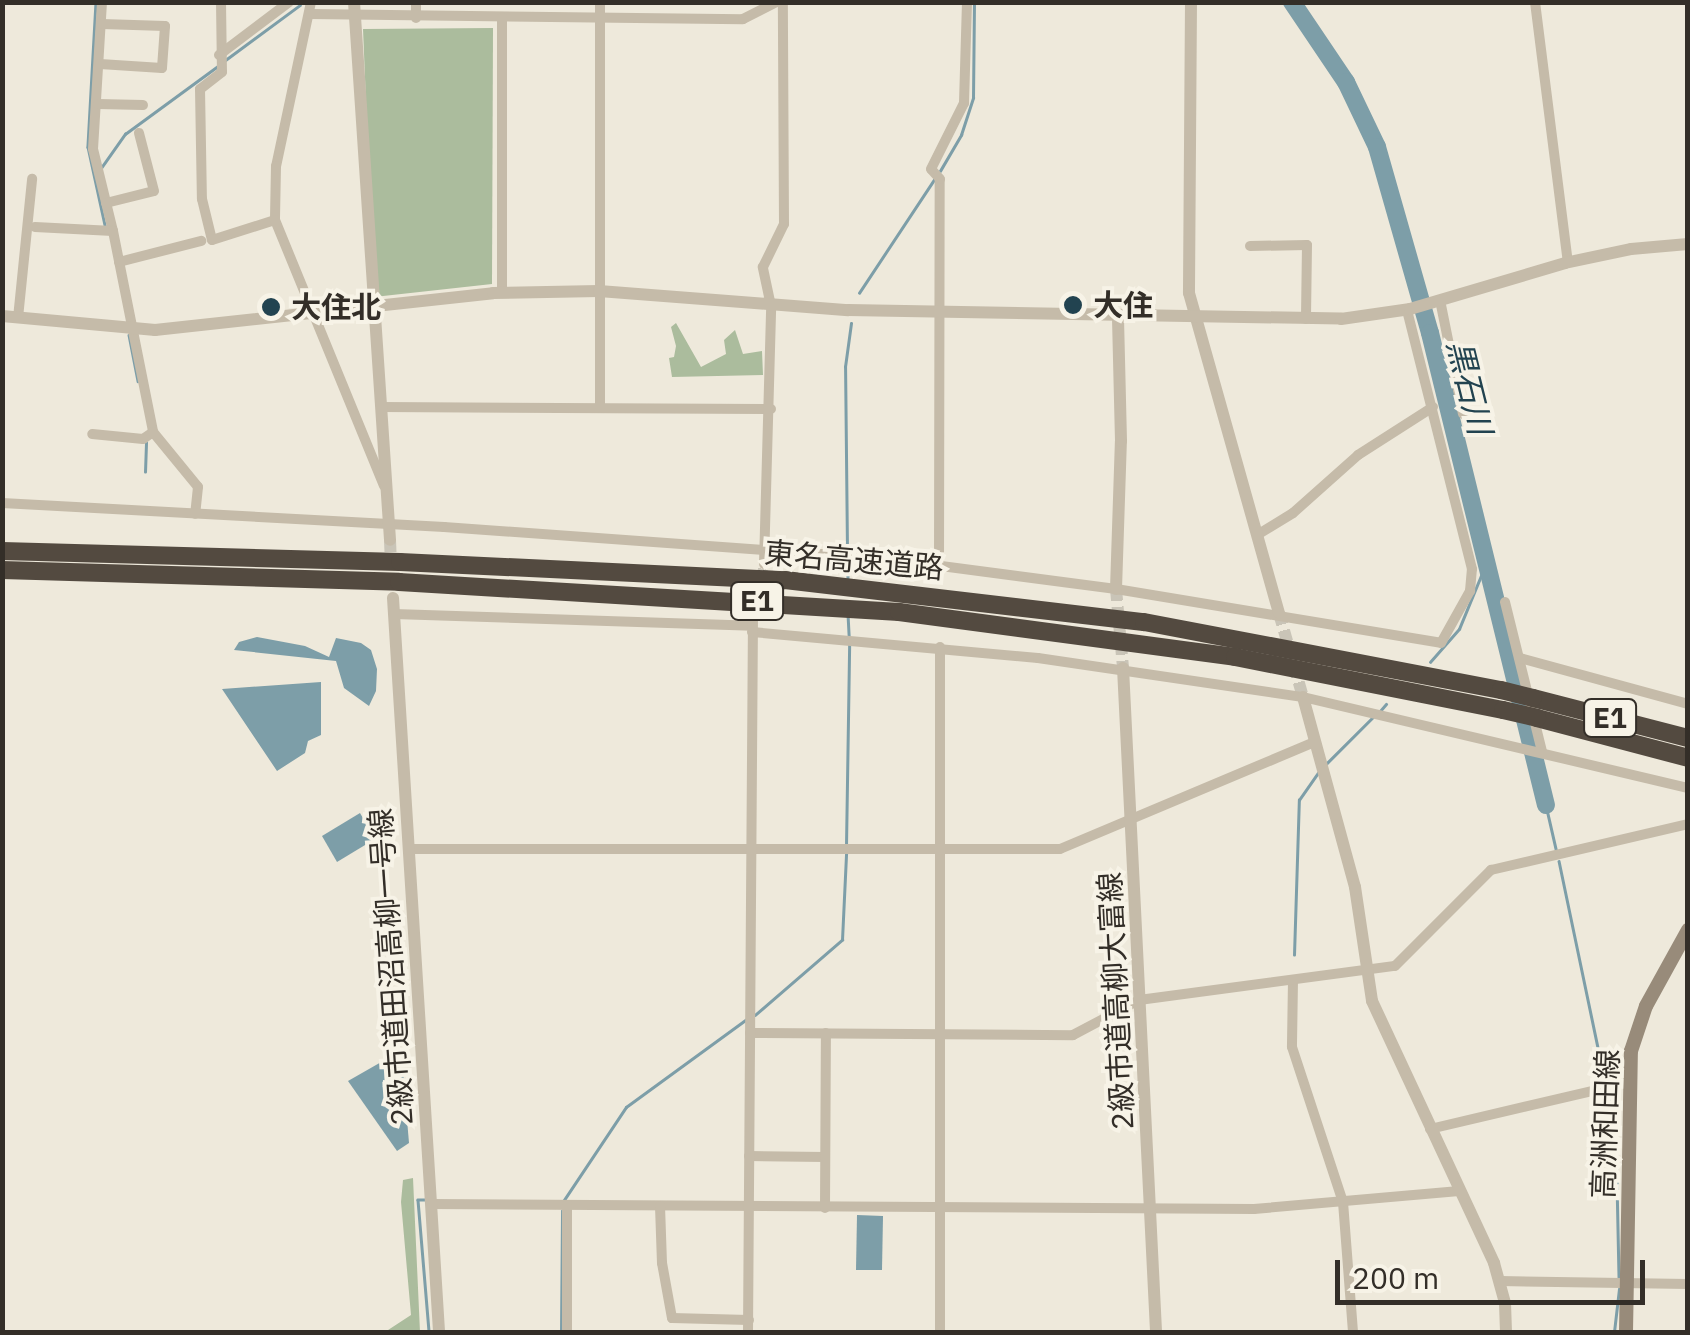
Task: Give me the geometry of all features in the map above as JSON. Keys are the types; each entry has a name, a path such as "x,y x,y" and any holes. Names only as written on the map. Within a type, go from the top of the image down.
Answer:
{"highway":[{"name":"東名高速道路","path":"2,551 400,562 804,582 1144,622 1502,690 1688,738"},
{"name":"東名高速道路","path":"2,570 398,582 899,612 1235,657 1504,710 1688,758"}],"main road":[{"name":"高洲和田線","path":"1626,1332 1630,1284 1631,1051 1646,1006 1683,948 1688,930"}],"street":[{"path":"102,2 93,149 153,432 198,487 196,514"},
{"path":"220,2 220,60"},
{"path":"354,2 389,533"},
{"path":"416,2 416,18"},
{"path":"600,2 600,408"},
{"path":"385,482 311,315 275,220 276,166 310,8 356,18 743,19 779,2 784,224 763,267 771,306 764,564"},
{"path":"939,566 940,179 931,169 964,103 967,2"},
{"path":"1191,2 1189,293 1280,613"},
{"path":"1535,2 1568,262"},
{"path":"275,220 212,240 202,199 200,90 220,60 286,4"},
{"path":"502,18 502,293"},
{"path":"100,64 162,68 165,26 102,24"},
{"path":"98,104 144,105"},
{"path":"106,202 154,191 138,133"},
{"path":"18,318 32,179"},
{"path":"35,227 112,231"},
{"path":"119,262 200,241"},
{"path":"2,316 134,329 198,328 374,304 502,293 599,291 771,306 1194,317 1370,317 1408,310 1568,262 1688,244"},
{"path":"1250,246 1307,245 1306,319"},
{"path":"1437,301 1463,414"},
{"path":"2,503 196,514 389,533 767,549 1116,588 1441,643 1470,591 1472,569 1408,310"},
{"path":"1116,588 1118,314"},
{"path":"381,407 771,409"},
{"path":"1257,535 1293,513 1358,455 1432,407"},
{"path":"92,434 143,438 153,432"},
{"name":"2級市道田沼高柳一号線","path":"393,598 440,1332"},
{"path":"1505,602 1541,751"},
{"path":"394,614 752,629 1123,668 1303,697 1688,788"},
{"path":"660,1206 662,1263 672,1318 748,1326 754,614"},
{"path":"940,647 940,1332"},
{"path":"1520,658 1688,704"},
{"name":"2級市道高柳大富線","path":"1123,668 1134,818 1156,1332"},
{"path":"1303,697 1355,887 1372,1000 1500,1281 1506,1332"},
{"path":"409,849 1060,850 1315,742"},
{"path":"750,1033 1073,1035 1139,1000 1396,966 1492,870 1688,824"},
{"path":"1293,980 1292,1047 1343,1202 1353,1332"},
{"path":"825,1208 826,1033"},
{"path":"1430,1128 1601,1090"},
{"path":"749,1156 825,1157"},
{"path":"432,1204 1254,1209 1459,1191"},
{"path":"566,1332 568,1205"},
{"path":"1500,1281 1688,1284"}],"green space":[{"path":"493,28 492,284 374,297 363,29"},
{"path":"676,323 701,367 726,354 724,340 735,330 743,354 762,351 763,375 672,377 669,358 674,357 676,346 671,327"},
{"path":"413,1178 420,1332 385,1332 411,1315 401,1202 403,1180"}],"water":[{"path":"257,637 305,646 329,657 336,638 361,643 371,650 377,669 376,691 369,706 344,688 336,661 234,650 239,642"},
{"path":"321,682 321,735 308,741 305,753 277,771 222,689"},
{"path":"360,813 375,839 337,862 322,836"},
{"path":"390,1057 403,1072 409,1143 397,1151 348,1081"},
{"path":"857,1215 883,1216 882,1270 856,1270"}],"waterway":[{"path":"96,2 88,147 105,225"},
{"path":"940,171 961,135 973,98 974,2"},
{"name":"黒石川","path":"1292,2 1346,82 1377,147 1430,333 1546,805"},
{"path":"224,61 300,5"},
{"path":"101,168 125,134 218,66"},
{"path":"859,293 935,178"},
{"path":"847,551 845,367 851,323"},
{"path":"129,335 138,381"},
{"path":"145,472 146,443"},
{"path":"847,559 848,581"},
{"path":"1430,662 1459,629 1485,566"},
{"path":"848,614 849,636"},
{"path":"846,846 849,644"},
{"path":"1380,711 1386,704"},
{"path":"1326,764 1374,716"},
{"path":"1294,955 1299,800 1318,773"},
{"path":"1546,805 1557,853"},
{"path":"755,1015 842,940 846,854"},
{"path":"1559,861 1616,1133 1619,1281"},
{"path":"562,1203 626,1107 748,1018"},
{"path":"425,1200 418,1200 429,1332"},
{"path":"561,1332 562,1211"},
{"path":"1614,1332 1619,1289"}],"tunnel":[{"path":"390,540 392,590"},
{"path":"755,608 764,564"},
{"path":"1116,589 1123,668"},
{"path":"1279,613 1303,697"}],"place":[{"name":"大住","path":"1073,305"},
{"name":"大住北","path":"271,307"}]}
